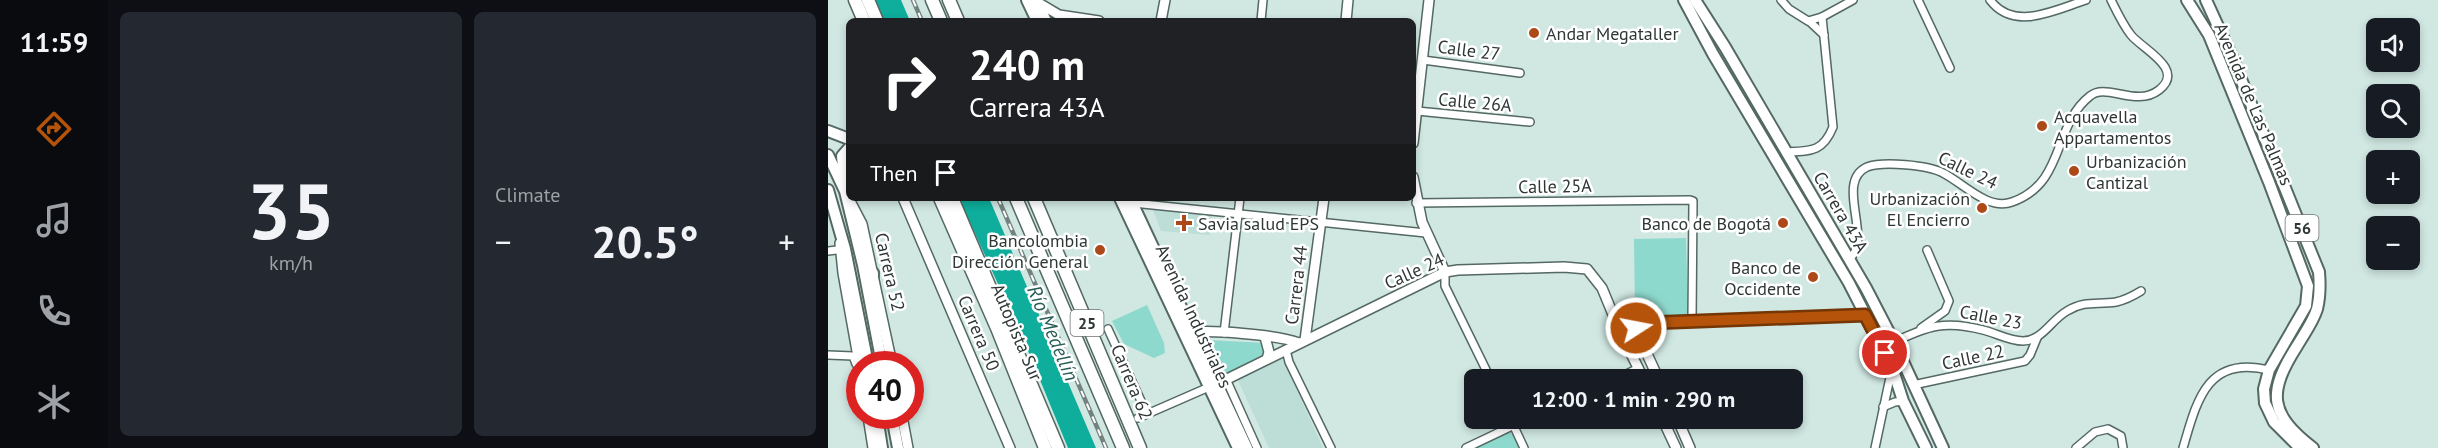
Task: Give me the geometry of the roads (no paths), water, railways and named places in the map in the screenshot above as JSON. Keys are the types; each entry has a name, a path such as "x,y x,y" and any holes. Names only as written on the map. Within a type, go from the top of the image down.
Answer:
{"highway":[{"path":"847,0 862,18"},
{"path":"855,0 862,18"},
{"path":"868,0 876,18"},
{"path":"932,0 940,18"},
{"path":"949,0 957,18"},
{"name":"Autopista Sur","path":"941,201 997,328 1045,448"},
{"name":"Autopista Sur","path":"953,201 1058,448"},
{"name":"Carrera 62","path":"1018,201 1123,448"},
{"path":"1019,201 1066,273"},
{"name":"Carrera 62","path":"1035,201 1140,448"},
{"path":"975,251 997,328"}],"main road":[{"path":"1675,0 1713,54"},
{"name":"Carrera 43A","path":"1684,0 1713,54 1849,283 1892,367 1903,401 1926,448"},
{"name":"Carrera 43A","path":"1695,0 1849,258 1894,342 1943,448"},
{"path":"1701,0 1725,47"},
{"name":"Avenida de Las Palmas","path":"2187,0 2214,47 2270,182 2308,286 2308,301 2304,312 2270,370 2264,389 2265,403 2277,426 2300,448"},
{"name":"Avenida de Las Palmas","path":"2205,0 2232,57 2319,272 2317,310 2279,380 2276,395 2284,422 2313,448"},
{"path":"1033,1 1036,18"},
{"path":"1033,1 1044,18"},
{"path":"828,131 846,138"},
{"path":"845,192 842,156 846,151"},
{"name":"Carrera 52","path":"828,155 846,196"},
{"path":"828,190 865,351"},
{"name":"Carrera 52","path":"847,201 879,351"},
{"name":"Avenida Industriales","path":"1122,201 1188,332 1217,383 1242,446"},
{"name":"Avenida Industriales","path":"1132,201 1188,332"},
{"path":"828,202 836,218"},
{"path":"871,307 873,273"},
{"path":"877,429 882,448"},
{"path":"894,429 898,448"},
{"path":"1242,446 1257,448"}],"street":[{"path":"1162,18 1165,0"},
{"path":"1261,18 1263,0"},
{"path":"1346,18 1348,0"},
{"path":"1416,119 1418,60 1429,0"},
{"path":"1781,0 1824,35"},
{"path":"1809,21 1822,17 1853,0"},
{"path":"1918,0 1950,68"},
{"path":"1990,0 2015,18 2055,11 2086,0"},
{"name":"Calle 24","path":"1849,258 1855,251 1857,231 1855,180 1858,174 1869,166 1895,165 1932,169 1943,172 1991,201 2011,203 2028,194 2050,173 2067,127 2092,94 2103,92 2136,98 2149,96 2159,90 2166,80 2166,68 2163,62 2134,39 2111,0"},
{"path":"1033,1 1059,15 1079,18"},
{"path":"1786,152 1820,147 1828,141 1833,127 1822,17"},
{"name":"Calle 27","path":"1418,60 1520,73"},
{"name":"Calle 26A","path":"1417,111 1530,122"},
{"name":"Calle 25A","path":"1416,202 1681,198 1693,201 1692,321"},
{"name":"Carrera 52","path":"850,201 862,224 889,351"},
{"name":"Carrera 50","path":"904,201 1010,448"},
{"path":"1132,201 1426,233"},
{"path":"1224,333 1240,201"},
{"name":"Carrera 44","path":"1302,342 1324,201"},
{"path":"1416,202 1426,233 1445,272 1445,286 1486,369"},
{"path":"828,252 842,249 856,351"},
{"path":"1919,329 1945,311 1949,301 1927,250"},
{"name":"Calle 24","path":"1138,418 1217,383 1445,272 1564,267 1587,269 1610,301"},
{"name":"Calle 23","path":"1894,342 1919,329 1962,325 2025,341 2037,338 2065,312 2078,305 2091,302 2116,302 2142,291"},
{"path":"1610,301 1634,324 1654,369"},
{"path":"1610,301 1621,332 1638,368"},
{"path":"1621,332 1621,321 1634,324 1865,315"},
{"path":"1938,326 1939,315"},
{"path":"1621,332 1629,335 1634,324"},
{"path":"1108,329 1147,414"},
{"path":"1188,332 1224,333 1302,342"},
{"path":"1266,337 1267,359"},
{"name":"Calle 22","path":"1913,385 2025,361 2037,338"},
{"name":"Calle 22","path":"2025,341 2031,349"},
{"path":"831,355 849,350 855,342"},
{"name":"Carrera 44","path":"1286,350 1289,362 1331,448"},
{"path":"831,355 846,356"},
{"path":"1875,448 1892,367"},
{"path":"2183,448 2197,401 2206,384 2219,374 2241,367 2270,370"},
{"path":"1217,383 1257,448"},
{"path":"1883,407 1890,403 1903,401"},
{"path":"872,429 873,448"},
{"path":"904,429 908,448"},
{"path":"1466,448 1507,429"},
{"path":"1515,429 1524,448"},
{"path":"1667,429 1676,448"},
{"path":"1682,429 1690,448"},
{"path":"2076,448 2095,432 2108,429 2121,436 2123,448"}],"railway":[{"path":"913,0 921,18"},
{"path":"999,201 1106,448"}],"place":[{"name":"Andar Megataller","path":"1534,33"},
{"name":"Acquavella Appartamentos","path":"2042,126"},
{"name":"Urbanización Cantizal","path":"2074,171"},
{"name":"Urbanización El Encierro","path":"1982,208"},
{"name":"Savia salud EPS","path":"1184,223"},
{"name":"Banco de Bogotá","path":"1783,223"},
{"name":"Bancolombia Dirección General","path":"1100,250"},
{"name":"Banco de Occidente","path":"1813,277"}],"water label":[{"name":"Río Medellín","path":"1053,333"}]}
